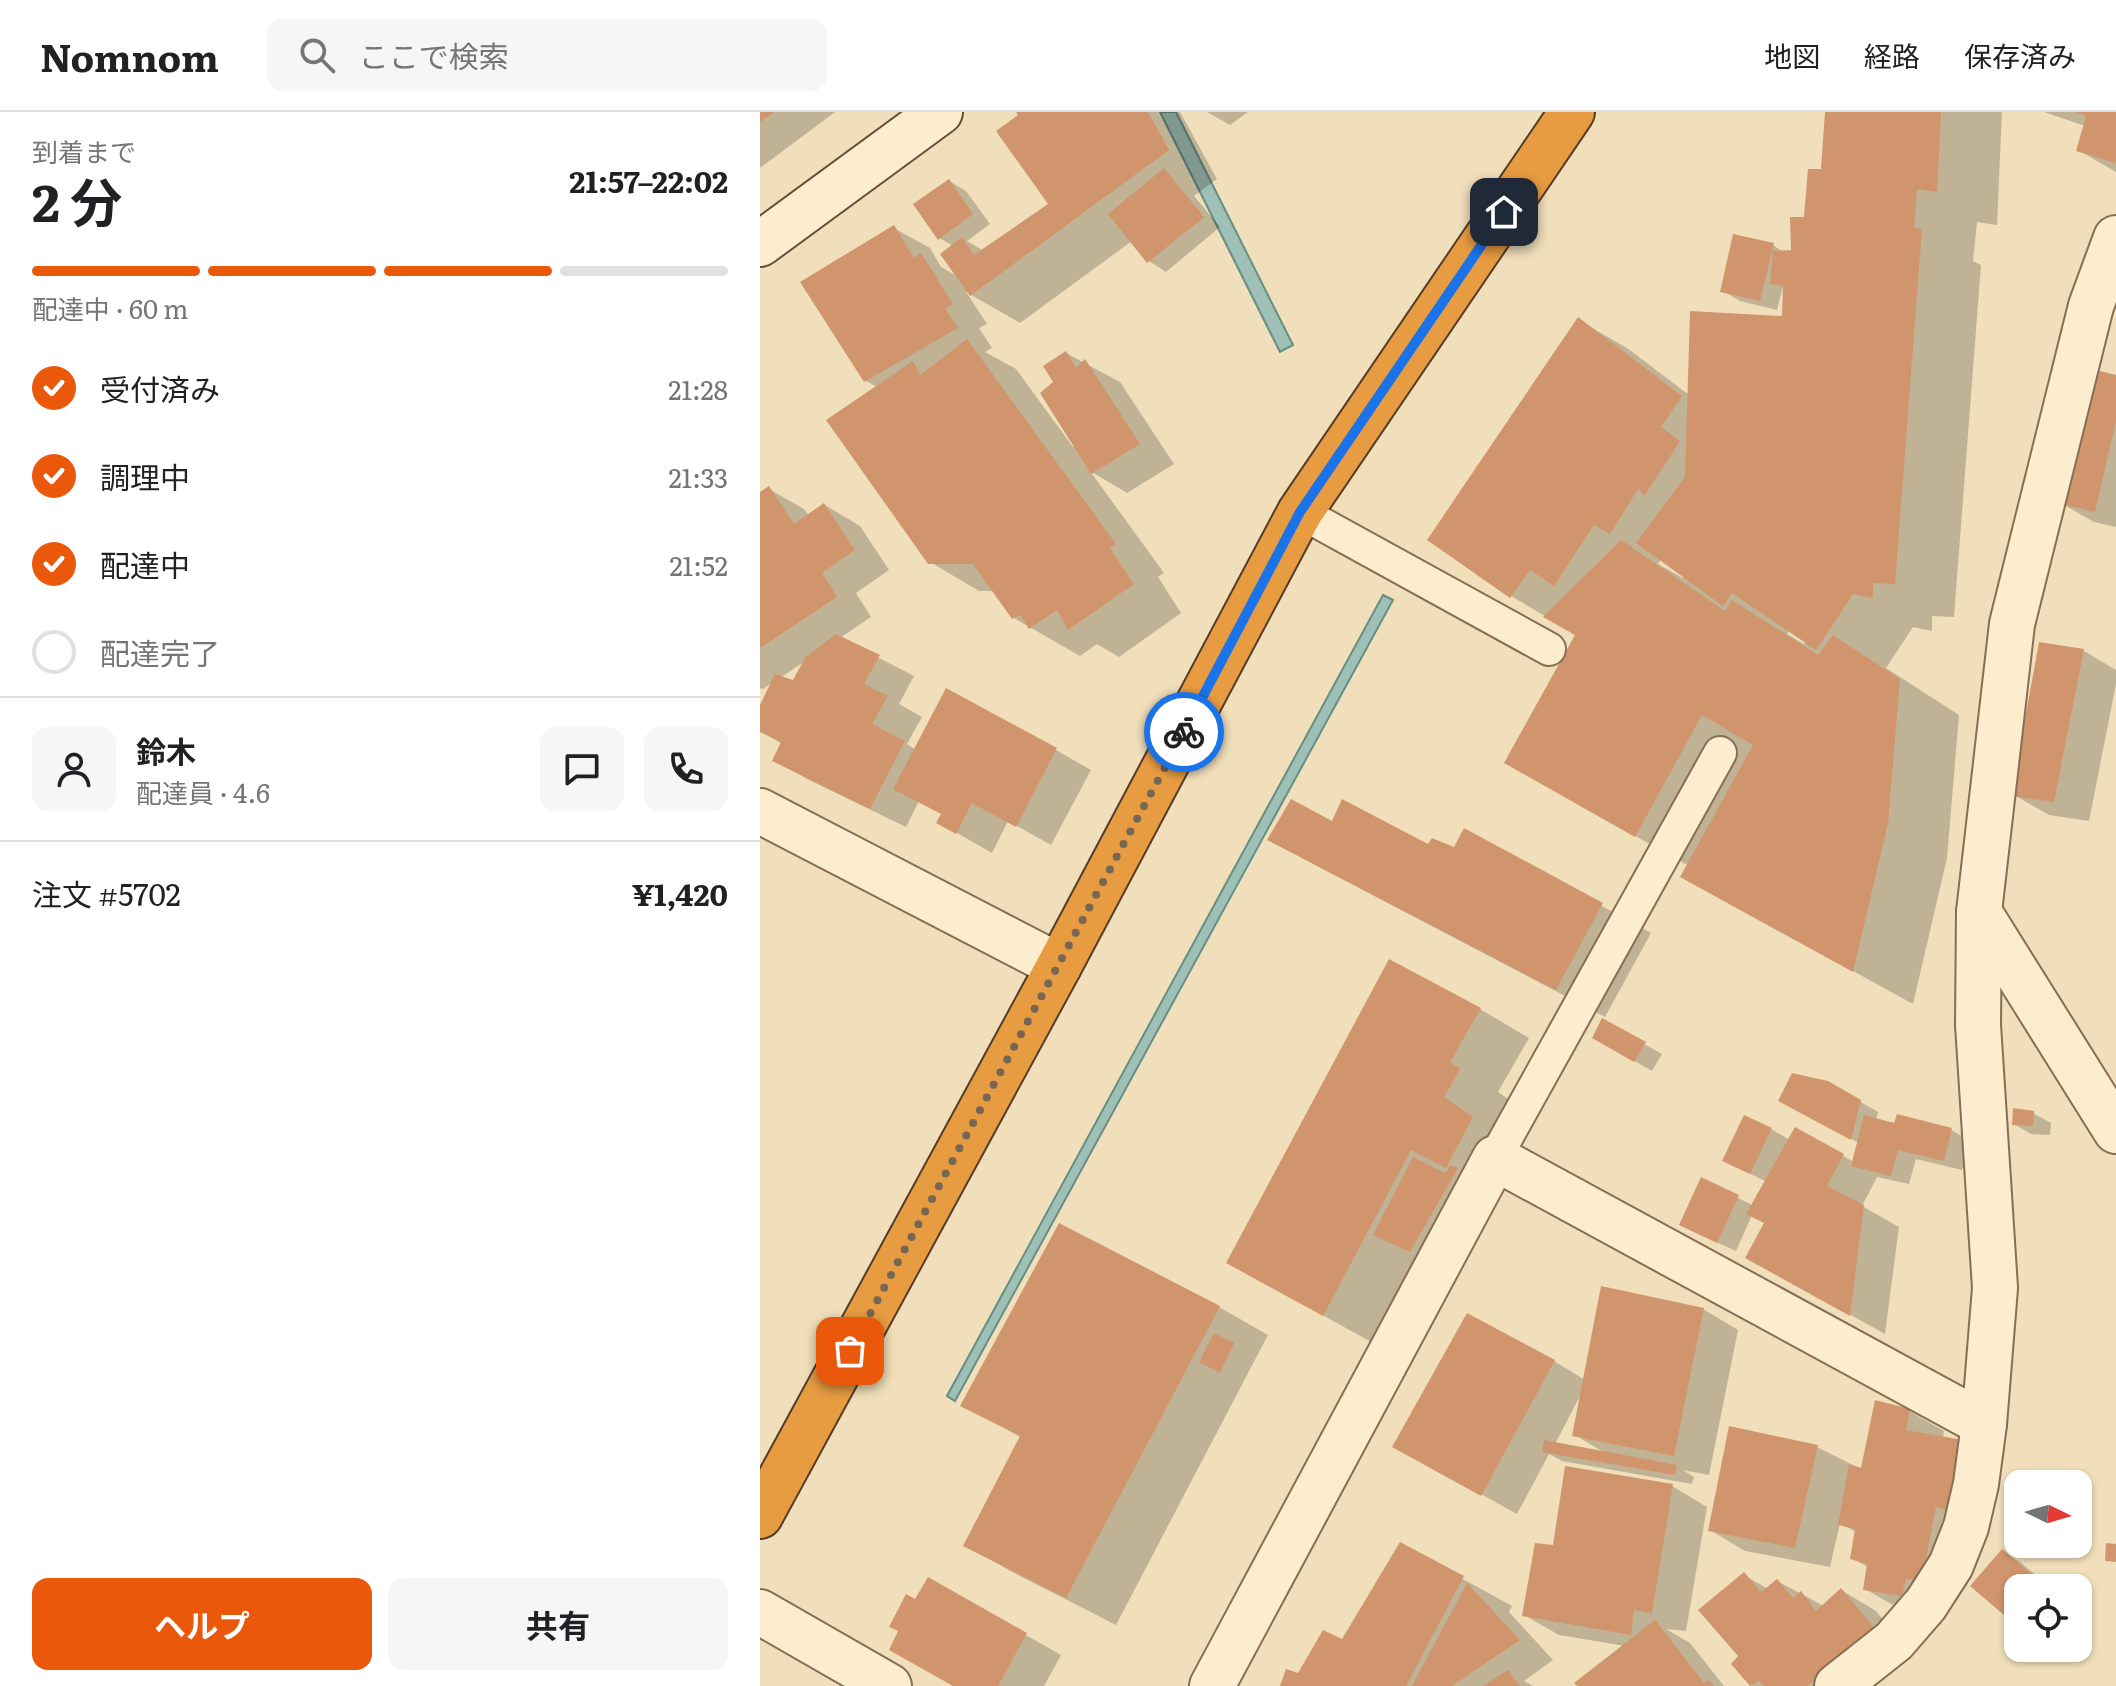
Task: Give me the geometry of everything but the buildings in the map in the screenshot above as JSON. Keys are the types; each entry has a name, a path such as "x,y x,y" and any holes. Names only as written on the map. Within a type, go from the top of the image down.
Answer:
{"highway":[{"path":"760,1516 1059,966 1300,512 1572,112"}],"street":[{"path":"760,244 940,112"},
{"path":"1837,1686 1894,1641 1926,1604 1951,1565 1966,1527 1984,1424 1995,1288 1978,1025 1979,912 2012,624 2091,306 2116,238"},
{"path":"760,811 1059,966"},
{"path":"1979,912 2116,1131"},
{"path":"1212,1686 1495,1158 1984,1424"},
{"path":"760,1612 889,1686"}],"lane":[{"path":"1300,512 1549,649"},
{"path":"1495,1158 1720,753"}],"water":[{"path":"1160,112 1176,112 1293,345 1280,352"},
{"path":"1383,595 1393,600 955,1401 947,1396"}],"way so far":[{"path":"850,1351 1184,732"}],"route":[{"path":"1184,732 1300,512 1504,212"}]}
